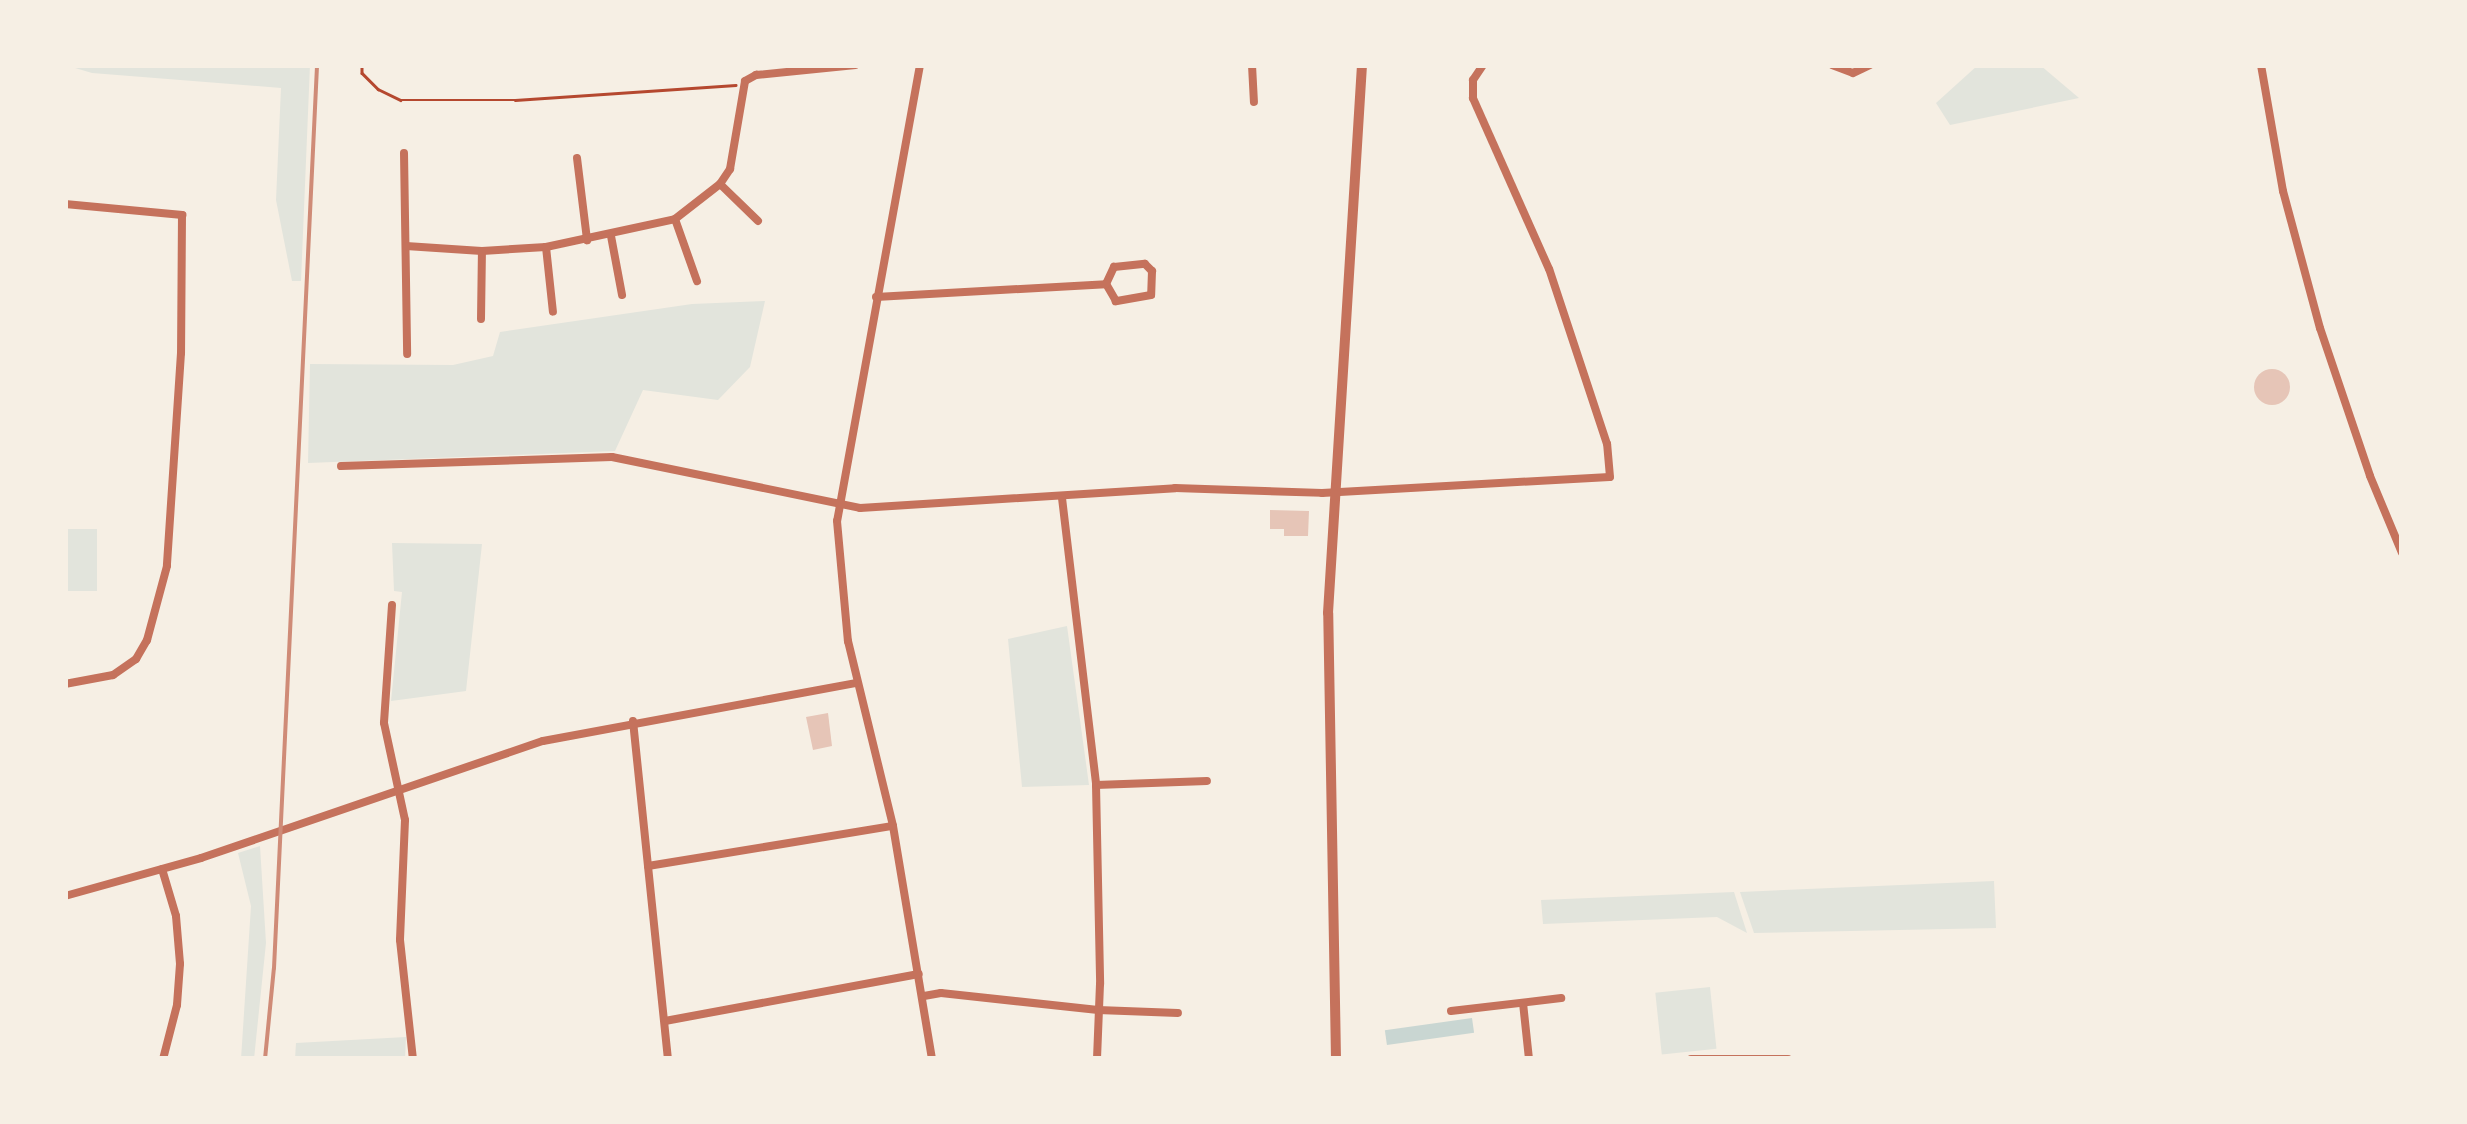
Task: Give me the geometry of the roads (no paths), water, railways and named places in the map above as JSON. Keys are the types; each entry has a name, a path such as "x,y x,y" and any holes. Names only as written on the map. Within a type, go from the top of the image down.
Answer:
{"street":[{"path":"406,246 482,251 546,247 611,236 675,219 720,184 735,153 742,85 756,75 856,65"},
{"path":"920,65 838,504 848,641 893,826 932,1059"},
{"path":"1252,65 1254,102"},
{"path":"1336,1059 1328,752 1334,492 1362,65"},
{"path":"340,466 612,458 860,508 1175,488 1334,492 1610,477 1607,444 1548,269 1473,98 1474,80 1483,65"},
{"path":"1832,65 1853,73 1870,65"},
{"path":"2261,65 2283,191 2320,328 2370,476 2402,553"},
{"path":"404,153 407,354"},
{"path":"577,158 586,240"},
{"path":"720,184 758,221"},
{"path":"65,204 182,215 181,353 167,566 146,640 136,659 113,676 65,684"},
{"path":"675,219 698,281"},
{"path":"611,236 622,295"},
{"path":"546,247 553,312"},
{"path":"481,319 482,251"},
{"path":"1144,264 1152,270 1154,292 1148,298 1116,301 1106,284 1114,267 1144,264"},
{"path":"876,296 1106,284"},
{"path":"1062,498 1096,785 1097,1059"},
{"path":"392,605 384,723 405,820 400,940 413,1059"},
{"path":"65,896 162,869 543,741 632,721 857,683"},
{"path":"632,721 668,1059"},
{"path":"1096,785 1207,781"},
{"path":"648,866 893,826"},
{"path":"162,869 176,916 180,964 177,1005 163,1059"},
{"path":"665,1021 919,974"},
{"path":"924,996 942,993 1098,1010 1178,1013"},
{"path":"1451,1011 1561,998"},
{"path":"1523,1003 1530,1059"},
{"path":"1691,1059 1788,1059"}],"railway":[{"path":"265,1059 274,968 317,65"}]}
